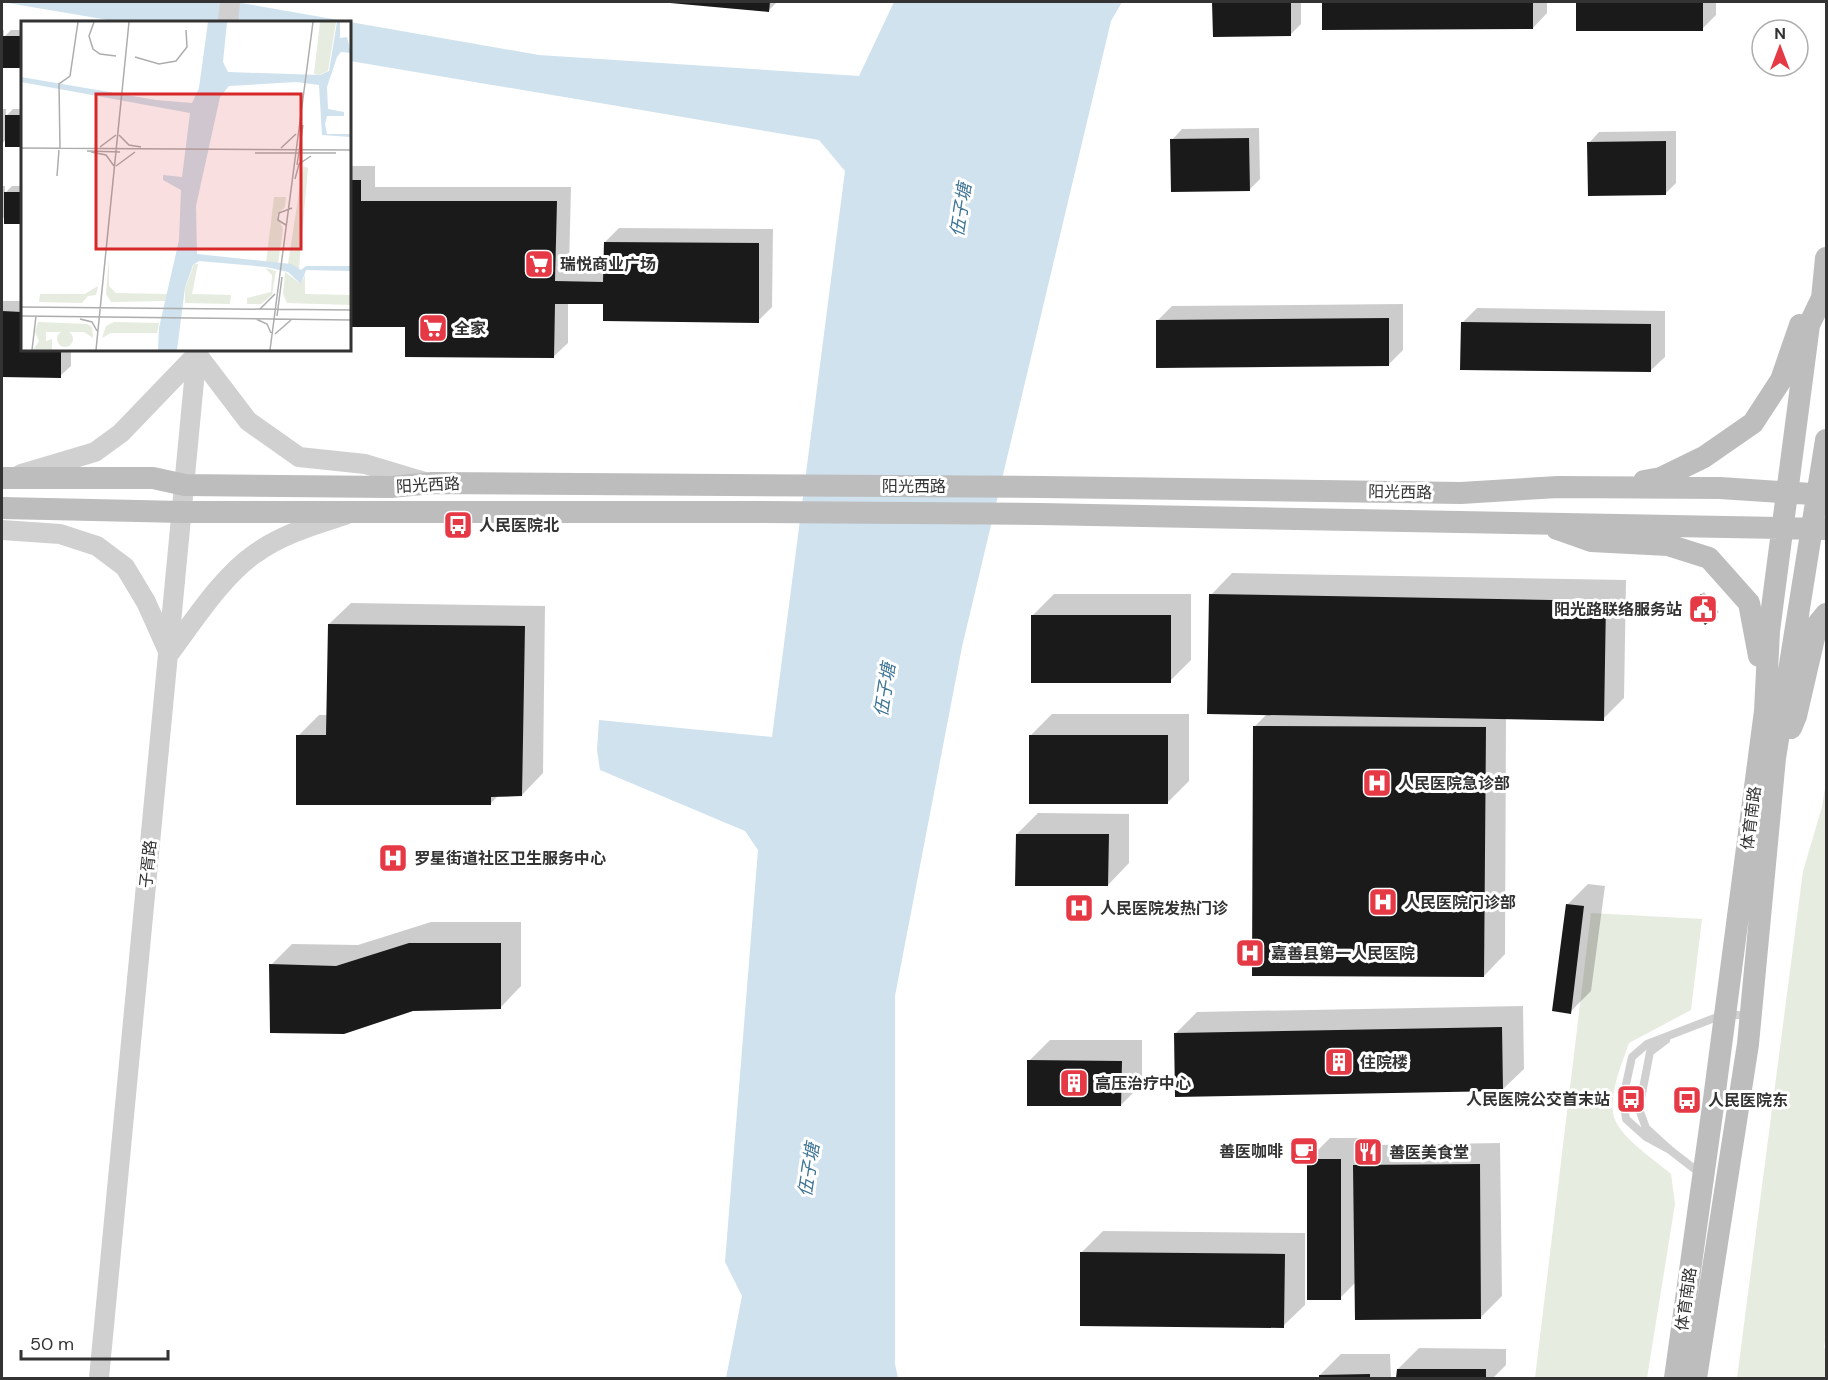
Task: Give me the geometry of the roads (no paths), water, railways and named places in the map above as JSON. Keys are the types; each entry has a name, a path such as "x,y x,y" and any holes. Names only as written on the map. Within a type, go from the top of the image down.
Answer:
{"main road":[{"name":"体育南路","path":"1675,1378 1766,694 1769,631 1789,493 1809,326 1822,298 1827,258"},
{"path":"1608,488 1661,478 1704,457 1753,423 1781,380 1801,322 1823,284"},
{"name":"体育南路","path":"1696,1378 1748,1044 1775,758 1820,529 1827,440"},
{"name":"阳光西路","path":"5,478 153,478 186,485 391,487 432,483 1044,487 1461,493 1558,487 1720,488 1823,495"},
{"name":"阳光西路","path":"2,508 183,512 1040,514 1820,529"},
{"path":"1539,523 1591,541 1668,545 1709,558 1749,603 1766,694"},
{"path":"1775,758 1796,716 1817,625 1827,614"}],"street":[{"path":"228,21 230,2"},
{"path":"5,478 95,452 121,432 197,352 248,421 299,457 365,465 432,483"},
{"name":"子胥路","path":"99,1378 197,352"},
{"path":"2,530 60,534 97,546 126,567 146,602 169,654 219,586 255,553 294,532 353,512"}],"lane":[{"path":"1670,1150 1646,1137 1626,1119 1623,1098 1632,1057 1647,1044 1725,1014 1750,1016"},
{"path":"1673,1034 1650,1052 1638,1109 1646,1128 1703,1175"}],"water":[{"path":"2,2 236,2 345,21 114,21"},
{"name":"伍子塘","path":"894,2 1122,2 1111,21 962,647 895,996 895,1364 898,1378 726,1378 742,1296 725,1262 758,850 745,831 600,770 597,750 599,720 772,737 845,171 819,140 351,61 351,22 539,55 859,76"}],"place":[{"name":"瑞悦商业广场","path":"539,264"},
{"name":"全家","path":"433,328"},
{"name":"人民医院北","path":"458,525"},
{"name":"阳光路联络服务站","path":"1703,609"},
{"name":"人民医院急诊部","path":"1377,783"},
{"name":"罗星街道社区卫生服务中心","path":"393,858"},
{"name":"人民医院门诊部","path":"1383,902"},
{"name":"人民医院发热门诊","path":"1079,908"},
{"name":"嘉善县第一人民医院","path":"1250,953"},
{"name":"住院楼","path":"1339,1062"},
{"name":"高压治疗中心","path":"1074,1083"},
{"name":"人民医院公交首末站","path":"1631,1099"},
{"name":"人民医院东","path":"1687,1100"},
{"name":"善医咖啡","path":"1304,1151"},
{"name":"善医美食堂","path":"1368,1152"}]}
